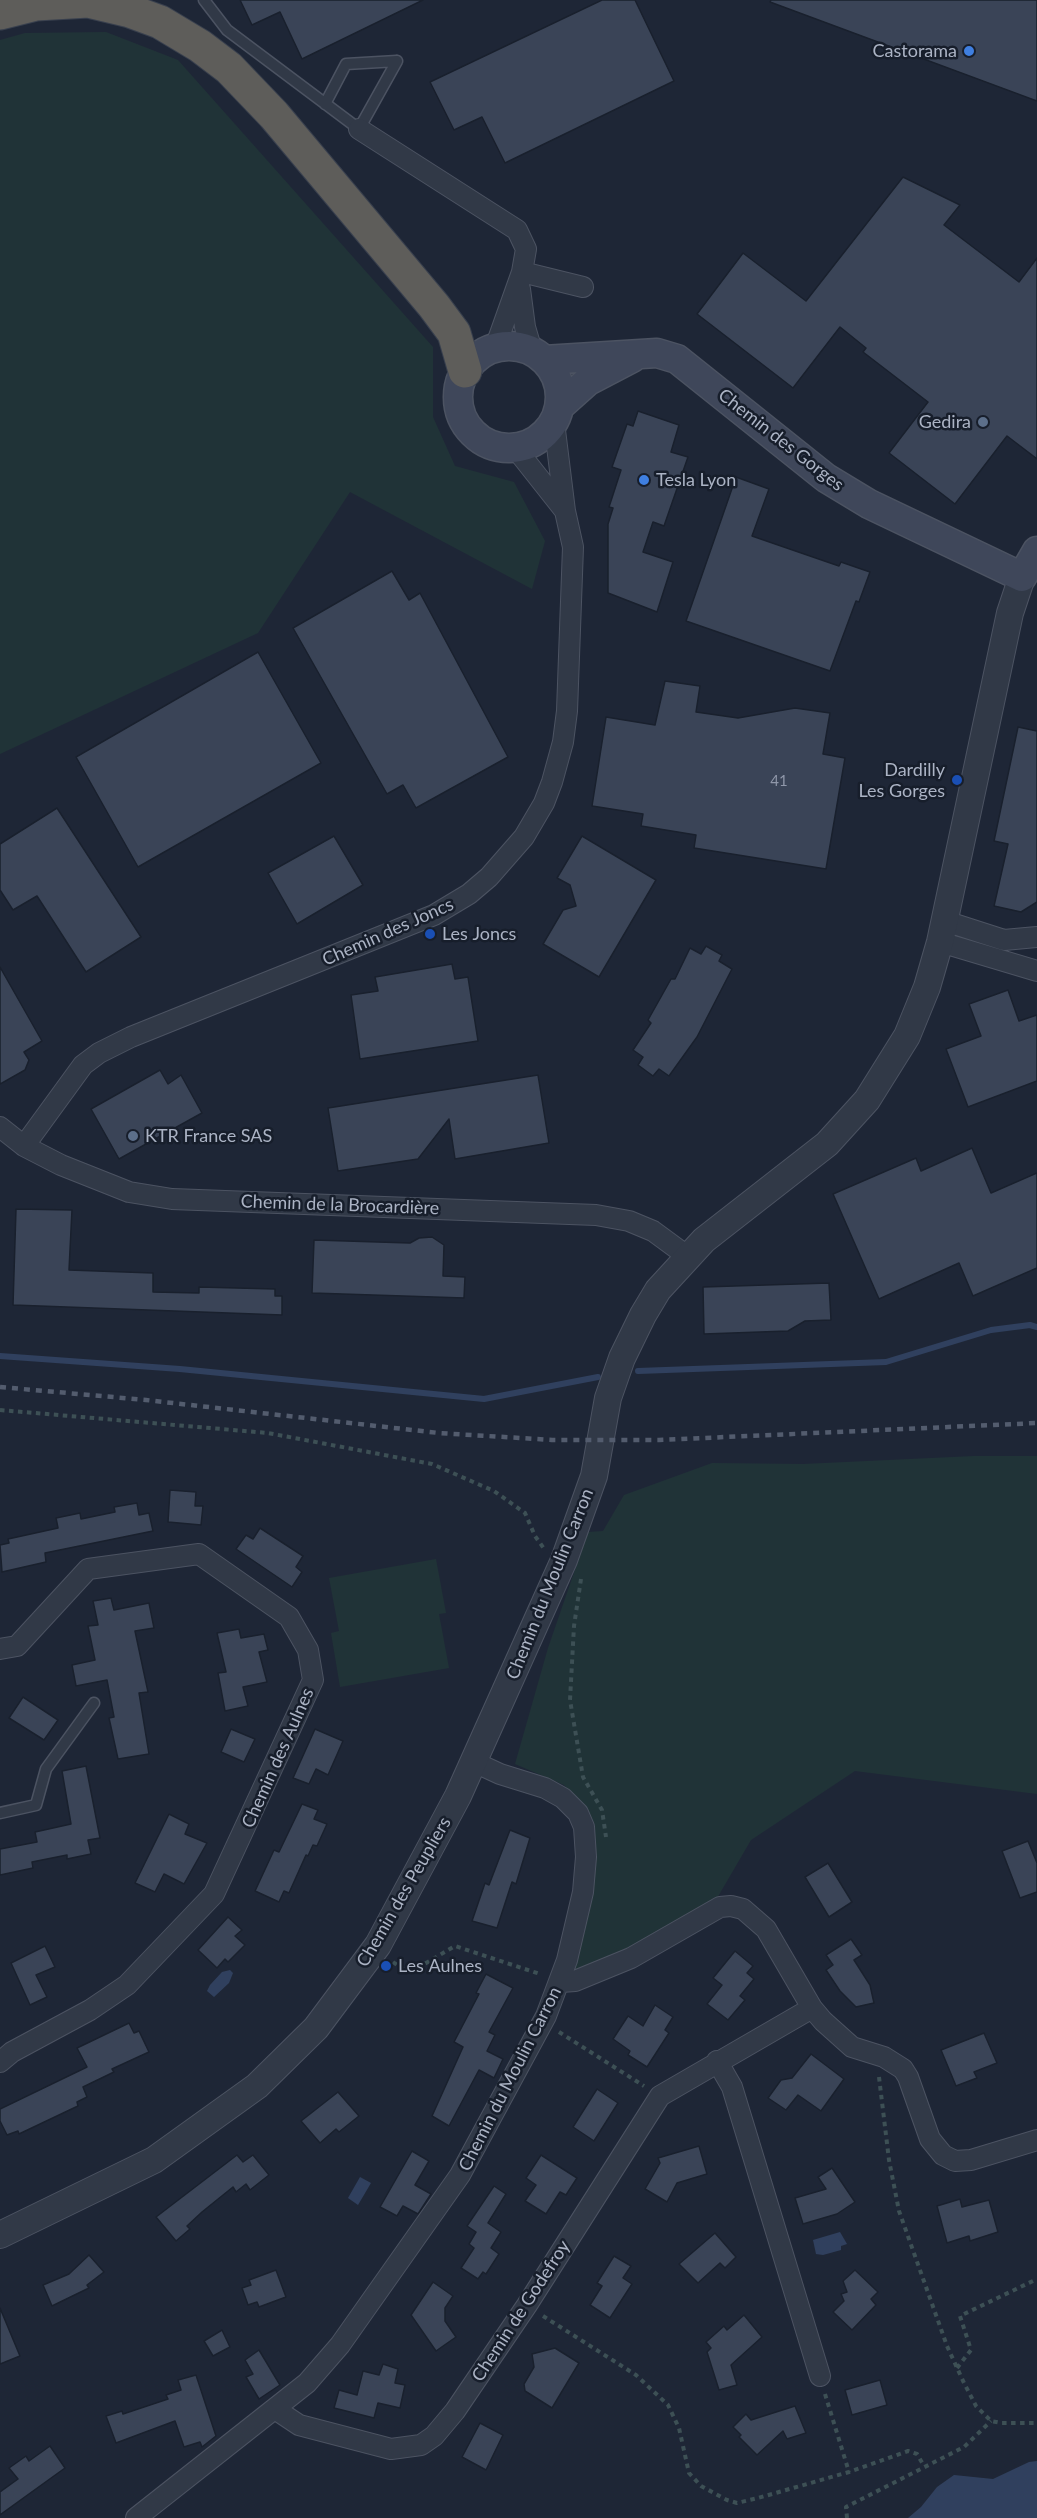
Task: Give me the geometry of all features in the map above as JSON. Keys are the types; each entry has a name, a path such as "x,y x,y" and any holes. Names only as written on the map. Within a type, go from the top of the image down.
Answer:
{"highway":[{"path":"0,13 36,4 88,1 130,11 160,22 200,46 230,68 274,115 434,306 454,333 465,371"}],"main road":[{"path":"557,414 560,389 554,373 538,356 520,347 495,348 483,353 465,371 459,386 458,403 467,426 484,442 500,448 516,449 532,444 544,435 557,414 588,381 640,354"},
{"name":"Chemin des Gorges","path":"538,356 657,353 677,359 826,478 869,504 1022,577"},
{"name":"Chemin du Moulin Carron","path":"1022,577 1037,551"}],"street":[{"path":"358,129 517,230 526,249 521,279 495,348"},
{"path":"521,279 582,287"},
{"path":"521,279 525,327 538,356"},
{"name":"Chemin des Joncs","path":"24,1146 83,1065 99,1053 132,1037 434,915 469,894 508,858 532,825 544,803 563,742 567,711 573,547 565,511 557,414"},
{"name":"Chemin des Joncs","path":"516,449 565,511"},
{"name":"Chemin du Moulin Carron","path":"136,2518 307,2383 340,2345 440,2208 475,2149 546,2016 554,1979 583,1892 586,1857 584,1827 578,1813 563,1798 545,1788 500,1774 474,1762 578,1524 594,1476 608,1398 622,1358 658,1290 687,1256 730,1217 827,1144 867,1100 907,1036 927,987 942,932 1010,613 1022,577"},
{"path":"942,932 1004,940 1037,937"},
{"path":"942,932 1037,971"},
{"name":"Chemin de la Brocardière","path":"0,1127 24,1146 88,1178 129,1192 172,1199 596,1215 629,1221 653,1231 687,1256"},
{"name":"Chemin des Aulnes","path":"0,1649 17,1646 88,1569 199,1554 289,1617 308,1650 313,1680 214,1894 127,1985 90,2010 12,2052 0,2062"},
{"name":"Chemin des Peupliers","path":"0,2235 121,2178 186,2139 257,2086 316,2028 378,1945 429,1852 474,1762"},
{"path":"554,1979 575,1981 622,1962 710,1911 731,1906 750,1913 766,1929 812,2008 852,2047 876,2054 895,2063 908,2077 930,2139 943,2156 955,2161 971,2160 1037,2140"},
{"name":"Chemin de Godefroy","path":"275,2409 299,2425 391,2449 421,2445 434,2436 455,2411 527,2304 660,2096 812,2008"},
{"path":"717,2061 732,2087 820,2376"}],"lane":[{"path":"204,0 227,30 358,129 397,61 346,64 325,104"},
{"path":"0,1813 36,1805 46,1769 94,1703"}],"path":[{"path":"0,1410 268,1433 432,1464 494,1491 525,1513 535,1536 544,1549 553,1555"},
{"path":"580,1575 582,1582 574,1626 570,1700 583,1777 602,1810 607,1831 605,1842"},
{"path":"386,1957 404,1970 421,1966 454,1946 554,1979"},
{"path":"556,2029 660,2096"},
{"path":"876,2054 888,2160 898,2211 957,2368 976,2406 992,2421 1037,2423"},
{"path":"957,2368 971,2350 960,2316 1037,2279"},
{"path":"527,2304 636,2375 668,2405 679,2428 689,2473 701,2486 727,2500 737,2503 849,2472 908,2451 917,2454 924,2466"},
{"path":"820,2376 849,2472"},
{"path":"847,2518 846,2507 964,2447 992,2421"}],"green space":[{"path":"106,32 178,60 433,347 433,417 455,466 514,482 545,541 532,589 350,492 258,633 0,754 0,40 25,33"},
{"path":"974,1456 1037,1456 1037,1794 855,1771 751,1840 716,1900 620,1957 573,1975 593,1857 578,1800 564,1785 515,1764 548,1648 588,1532 603,1531 624,1495 712,1463 803,1464"},
{"path":"436,1559 446,1613 439,1614 449,1668 340,1687 331,1633 339,1631 329,1578"}],"water":[{"path":"230,1970 233,1973 229,1983 214,1997 207,1991 210,1985 222,1972"},
{"path":"360,2177 371,2183 358,2205 348,2198"},
{"path":"840,2232 847,2244 841,2246 841,2250 823,2255 816,2254 813,2240"},
{"path":"1037,2461 1037,2518 908,2518 921,2507 937,2487 954,2475 993,2479 1029,2462"}],"building":[{"path":"240,0 423,0 302,59 280,12 252,25"},
{"path":"602,0 635,0 674,81 505,163 482,117 454,130 430,82"},
{"name":"Castorama","path":"771,0 1037,0 1037,101 770,2"},
{"path":"903,177 960,205 944,225 1019,282 1037,258 1037,459 1007,436 955,504 889,453 928,402 863,352 866,348 840,327 793,388 697,314 743,253 806,301"},
{"path":"638,411 679,425 671,452 688,457 664,526 653,522 643,552 673,562 657,612 608,593 608,524 613,508 609,507 621,470 612,467 627,424 633,426"},
{"path":"736,477 769,489 752,536 839,566 841,562 870,572 859,602 856,601 830,671 686,621"},
{"path":"392,571 409,600 420,593 508,757 416,808 403,785 387,794 293,628"},
{"path":"258,652 321,763 138,867 76,757"},
{"path":"665,681 700,686 696,712 738,718 795,708 830,713 823,754 845,758 826,869 694,848 696,835 641,826 643,814 592,806 606,717 655,725"},
{"path":"1018,727 1037,731 1037,902 1021,912 994,906 1008,844 994,841"},
{"path":"57,808 141,937 86,972 37,896 13,910 0,890 0,844"},
{"path":"334,836 363,885 297,924 268,873"},
{"path":"582,836 656,880 599,977 543,944 563,910 576,906 570,885 557,878"},
{"path":"706,946 722,955 719,961 732,969 697,1037 669,1076 659,1069 653,1076 638,1065 643,1057 633,1050 651,1023 648,1020 671,979 675,979 690,948 701,954"},
{"path":"452,964 455,979 468,977 478,1041 360,1059 351,995 378,991 375,977"},
{"path":"0,967 42,1041 24,1052 29,1060 25,1070 0,1084"},
{"path":"1008,990 1019,1021 1037,1015 1037,1081 968,1107 946,1049 981,1036 969,1004"},
{"name":"KTR France SAS","path":"160,1070 168,1084 181,1075 202,1113 119,1159 91,1109"},
{"path":"538,1075 549,1143 455,1159 449,1119 418,1159 338,1171 328,1108"},
{"path":"972,1148 991,1193 1037,1173 1037,1268 973,1296 959,1263 879,1299 833,1194 916,1158 921,1171"},
{"path":"16,1209 72,1210 69,1270 153,1273 153,1292 199,1293 199,1287 275,1289 275,1296 282,1296 282,1315 13,1305"},
{"path":"432,1237 444,1245 443,1276 465,1277 464,1298 312,1293 314,1240 410,1243 419,1238"},
{"path":"829,1283 831,1320 805,1321 788,1331 704,1334 703,1287"},
{"path":"170,1490 196,1492 195,1506 203,1506 201,1525 168,1522"},
{"path":"137,1503 139,1515 149,1513 153,1531 45,1553 46,1562 2,1572 0,1545 9,1543 8,1539 58,1528 56,1518 80,1513 81,1519 115,1512 114,1507"},
{"path":"260,1528 303,1556 296,1567 302,1572 292,1587 236,1549 246,1535 253,1539"},
{"path":"111,1598 114,1610 149,1603 154,1628 135,1631 148,1692 139,1693 149,1754 118,1759 109,1718 114,1717 107,1680 76,1686 72,1665 95,1660 88,1626 98,1625 93,1601"},
{"path":"239,1629 241,1638 264,1634 268,1650 259,1652 267,1682 243,1687 248,1706 225,1711 218,1673 226,1672 217,1633"},
{"path":"23,1697 58,1720 44,1740 9,1718"},
{"path":"231,1729 255,1739 244,1762 221,1752"},
{"path":"315,1729 343,1741 328,1775 316,1769 309,1784 293,1778"},
{"path":"86,1766 100,1838 88,1840 91,1854 67,1859 67,1855 32,1862 33,1868 0,1875 0,1849 37,1842 35,1832 71,1824 62,1771"},
{"path":"302,1804 318,1810 314,1819 327,1824 317,1846 313,1845 308,1856 306,1855 289,1893 284,1891 279,1902 255,1891 274,1850 279,1852"},
{"path":"169,1814 189,1824 185,1834 207,1843 184,1884 164,1874 155,1892 135,1883"},
{"path":"510,1830 530,1838 516,1884 512,1882 497,1928 472,1921 485,1883 489,1885"},
{"path":"1028,1841 1037,1863 1037,1892 1020,1898 1002,1851"},
{"path":"828,1863 852,1902 829,1917 805,1877"},
{"path":"228,1917 242,1930 235,1936 245,1945 228,1962 225,1959 217,1968 198,1950"},
{"path":"851,1939 862,1955 854,1960 870,1985 874,2003 856,2007 840,1991 826,1970 833,1965 826,1955"},
{"path":"45,1946 55,1967 36,1975 47,1997 30,2005 11,1963"},
{"path":"735,1951 753,1966 747,1973 754,1979 740,1996 745,2000 728,2020 707,2004 722,1985 713,1978"},
{"path":"486,1974 513,1988 489,2032 495,2035 487,2051 503,2059 494,2078 479,2070 449,2126 432,2116 463,2047 454,2042 479,1994 476,1993"},
{"path":"655,2005 673,2017 665,2030 669,2033 647,2067 628,2055 630,2051 613,2039 628,2016 643,2026"},
{"path":"129,2023 134,2033 139,2031 149,2052 112,2069 114,2072 83,2087 87,2097 77,2102 78,2106 19,2134 18,2131 7,2135 0,2121 0,2109 87,2067 77,2048"},
{"path":"984,2033 997,2063 974,2072 977,2078 956,2086 941,2050"},
{"path":"811,2054 844,2079 821,2111 798,2095 786,2110 768,2098 781,2080 792,2078"},
{"path":"597,2089 618,2103 594,2141 573,2127"},
{"path":"338,2092 359,2116 339,2132 336,2129 320,2143 301,2121"},
{"path":"699,2146 707,2174 677,2183 667,2202 645,2189 660,2163 658,2158"},
{"path":"412,2151 429,2161 415,2185 431,2194 418,2214 403,2206 397,2216 380,2207"},
{"path":"237,2155 243,2162 253,2155 269,2175 250,2190 246,2184 236,2192 233,2187 187,2226 190,2229 176,2241 156,2217"},
{"path":"541,2155 577,2178 566,2195 560,2192 546,2214 525,2201 536,2185 526,2178"},
{"path":"832,2168 855,2202 837,2214 803,2224 795,2198 826,2189 818,2177"},
{"path":"494,2186 506,2194 488,2223 501,2232 491,2248 499,2254 486,2274 483,2272 478,2279 461,2268 474,2248 469,2244 476,2232 467,2226"},
{"path":"960,2199 962,2207 989,2200 998,2232 970,2241 969,2236 947,2243 937,2206"},
{"path":"715,2233 736,2257 725,2268 720,2263 698,2283 679,2264"},
{"path":"89,2255 104,2272 87,2285 89,2288 52,2306 43,2285 69,2274"},
{"path":"614,2256 631,2266 623,2278 632,2284 610,2318 590,2305 602,2286 597,2283"},
{"path":"276,2270 286,2297 259,2307 257,2302 248,2305 242,2288 251,2285 249,2280"},
{"path":"855,2270 878,2292 871,2299 876,2305 852,2330 833,2312 844,2301 841,2294 847,2292 843,2281"},
{"path":"433,2282 453,2296 445,2308 445,2321 456,2337 436,2351 411,2315"},
{"path":"0,2308 20,2356 0,2364"},
{"path":"744,2315 762,2337 731,2365 737,2385 719,2390 707,2352 711,2348 706,2342 724,2326 727,2330"},
{"path":"222,2330 230,2347 213,2356 204,2341"},
{"path":"555,2348 579,2363 552,2408 525,2391 524,2384 534,2367 532,2354"},
{"path":"259,2350 280,2385 259,2399 246,2377 253,2374 245,2360"},
{"path":"383,2364 398,2369 395,2383 405,2385 400,2408 378,2403 374,2418 334,2408 339,2390 357,2395 363,2371 379,2375"},
{"path":"196,2375 216,2436 202,2447 200,2442 184,2447 175,2421 116,2443 106,2416 122,2411 123,2414 168,2399 166,2395 181,2390 178,2380"},
{"path":"880,2380 887,2405 852,2415 845,2390"},
{"path":"795,2406 806,2433 787,2439 783,2431 757,2455 739,2437 741,2435 733,2427 746,2414 751,2420"},
{"path":"480,2423 503,2435 486,2470 462,2457"},
{"path":"50,2446 65,2468 0,2515 0,2492 18,2479 9,2468 26,2456 29,2461"}],"waterway":[{"path":"638,1371 886,1362 991,1330 1030,1325 1037,1327"},
{"path":"0,1356 180,1369 484,1399 598,1377"}],"railway":[{"path":"0,1387 146,1400 439,1433 552,1440 659,1440 1037,1423"}],"place":[{"name":"Castorama","path":"969,51"},
{"name":"Gedira","path":"983,422"},
{"name":"Tesla Lyon","path":"644,480"},
{"name":"Dardilly Les Gorges","path":"957,780"},
{"name":"Les Joncs","path":"430,934"},
{"name":"KTR France SAS","path":"133,1136"},
{"name":"Les Aulnes","path":"386,1966"}]}
